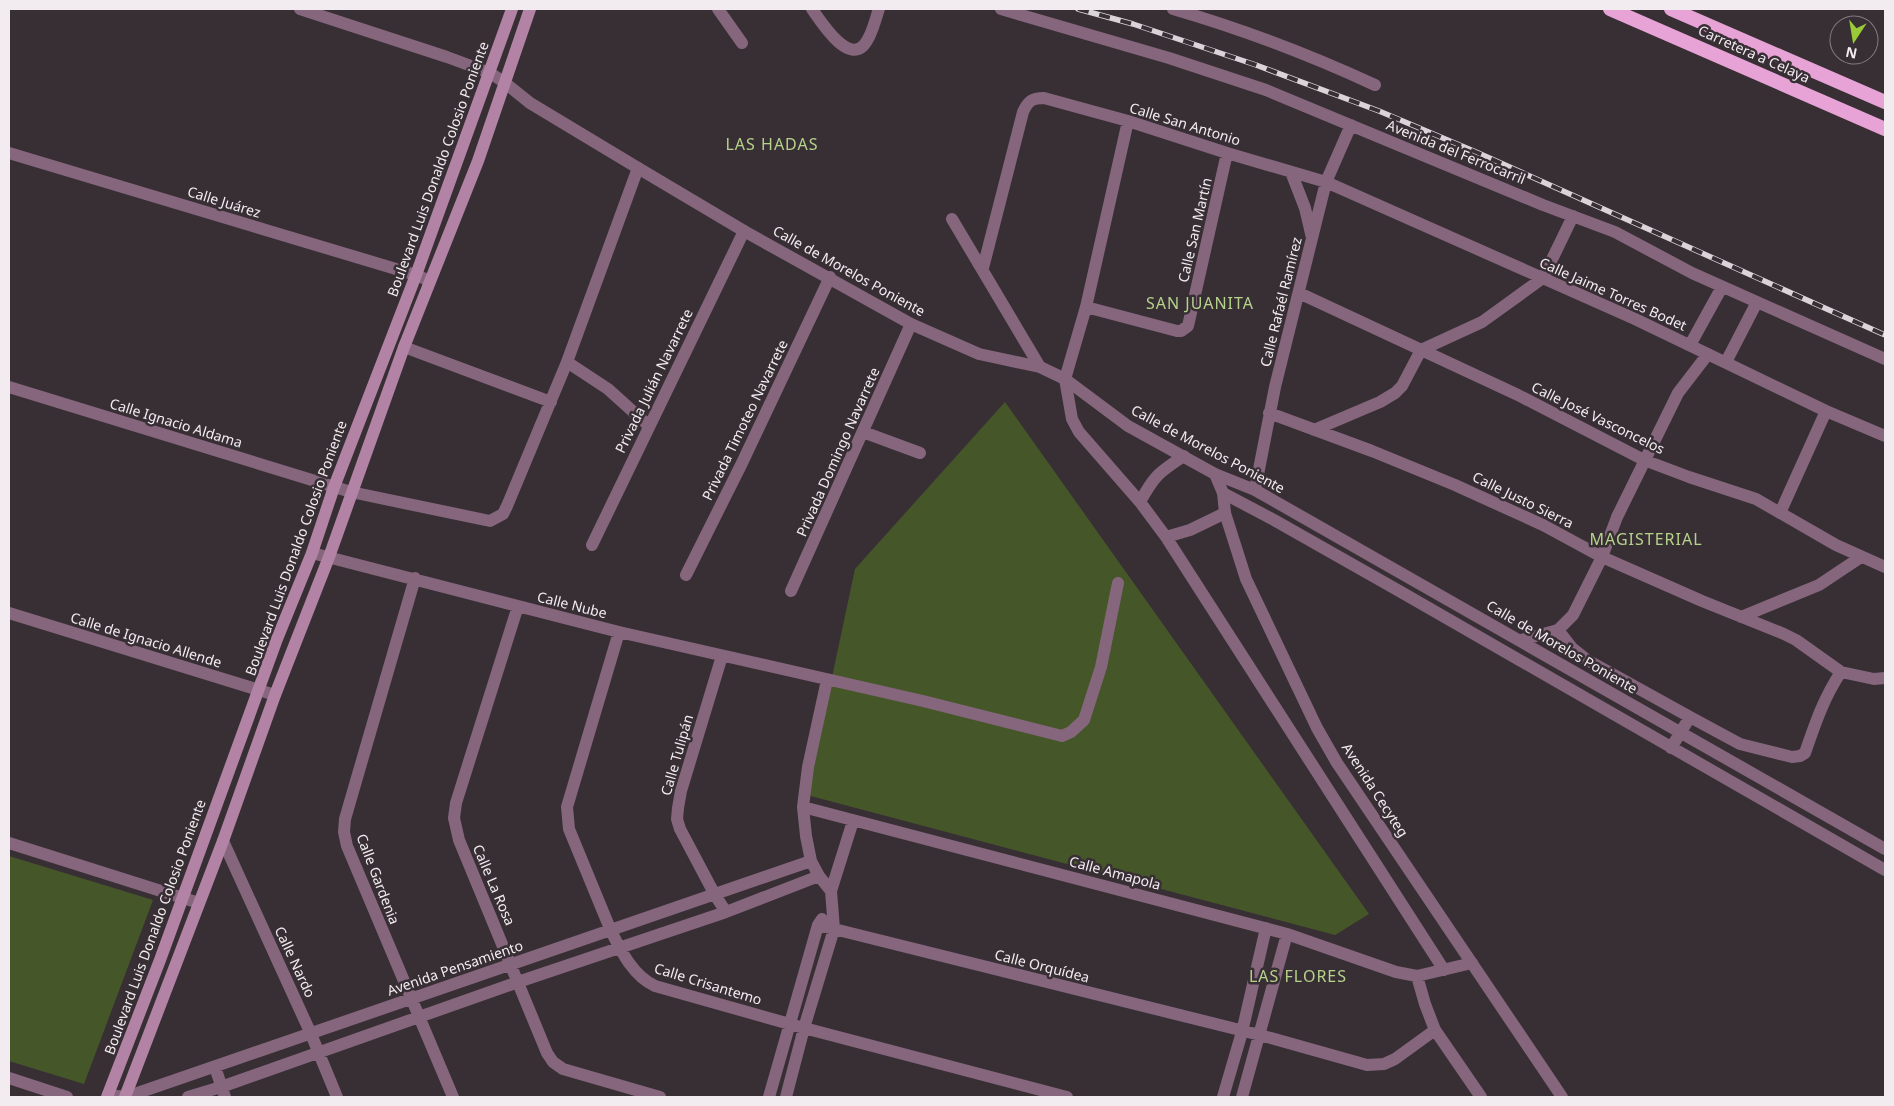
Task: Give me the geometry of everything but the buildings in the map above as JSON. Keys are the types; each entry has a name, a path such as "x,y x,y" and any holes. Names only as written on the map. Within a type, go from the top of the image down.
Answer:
{"highway":[{"name":"Carretera a Celaya","path":"1610,9 1885,129"},
{"name":"Carretera a Celaya","path":"1671,9 1885,102"}],"main road":[{"name":"Boulevard Luis Donaldo Colosio Poniente","path":"107,1096 160,960 259,690 312,553 334,487 416,275 512,9"},
{"path":"126,1097 223,841 275,695 329,557 404,347 478,161 530,9"}],"street":[{"name":"Calle de Morelos Poniente","path":"300,9 332,14 490,73 530,102 638,168 744,231 830,277 911,324 979,354 1040,367 1065,378 1128,426 1215,474 1255,490 1885,849"},
{"path":"718,9 742,43"},
{"path":"812,9 839,43 848,49 855,50 863,46 879,9"},
{"name":"Avenida del Ferrocarril","path":"1001,9 1169,58 1266,90 1627,238 1692,273 1885,359"},
{"path":"1173,9 1236,29 1337,67 1375,84"},
{"name":"Calle San Antonio","path":"983,268 1022,112 1033,98 1044,98 1128,122 1227,154 1326,182"},
{"path":"1128,122 1086,307 1065,378 1072,419 1078,432 1140,502 1166,537 1444,970"},
{"name":"Calle Rafaél Ramírez","path":"1255,490 1269,413 1326,182 1350,125"},
{"name":"Calle Juárez","path":"9,153 416,275 430,281"},
{"name":"Calle San Martín","path":"1086,307 1177,331 1181,331 1188,326 1227,154"},
{"name":"Calle Ignacio Aldama","path":"9,387 351,492 490,521 503,514 551,402 638,168"},
{"path":"1291,172 1305,208 1312,241"},
{"name":"Calle Jaime Torres Bodet","path":"1326,182 1543,278 1690,345 1826,411 1885,436"},
{"path":"1314,430 1380,402 1395,393 1402,386 1421,350 1482,322 1543,278 1573,216"},
{"path":"952,219 983,268 1040,367"},
{"name":"Privada Julián Navarrete","path":"592,545 744,231"},
{"name":"Privada Timoteo Navarrete","path":"686,574 742,463 830,277"},
{"path":"1690,345 1722,287"},
{"name":"Calle José Vasconcelos","path":"1299,293 1518,396 1644,460 1756,500 1861,557 1885,567"},
{"path":"1726,362 1757,302"},
{"name":"Privada Domingo Navarrete","path":"792,592 911,324"},
{"path":"404,347 551,402"},
{"path":"1521,640 1558,630 1572,614 1602,556 1617,517 1678,393 1708,354"},
{"path":"567,362 608,389 649,426"},
{"path":"1780,513 1826,411"},
{"name":"Calle Justo Sierra","path":"1269,413 1455,485 1543,525 1602,556 1796,640 1839,670"},
{"path":"864,432 920,454"},
{"path":"1140,502 1150,484 1161,471 1184,456"},
{"name":"Avenida Cecyteg","path":"1215,474 1223,493 1225,513 1252,594 1317,728 1337,763 1562,1097"},
{"path":"1223,493 1401,592 1885,870"},
{"path":"1166,537 1213,521 1225,513"},
{"name":"Calle Nube","path":"312,553 620,632 923,701 1062,736 1071,732 1084,720 1101,667 1118,583"},
{"path":"1741,616 1819,585 1861,557"},
{"name":"Calle Gardenia","path":"415,578 345,819 344,832 347,846 453,1097"},
{"path":"1401,592 1410,578"},
{"name":"Calle La Rosa","path":"518,606 456,803 454,818 459,840 547,1053 554,1062 562,1069 660,1097"},
{"name":"Calle de Ignacio Allende","path":"9,613 275,695"},
{"path":"1558,630 1572,648 1587,660 1690,717 1740,744 1792,757 1805,753 1822,704 1839,670 1874,679 1885,678"},
{"name":"Calle Crisantemo","path":"620,632 567,807 569,829 611,931 619,947 639,976 655,986 789,1024 1066,1097"},
{"name":"Calle Tulipán","path":"722,656 681,791 677,819 680,829 726,912"},
{"path":"1601,686 1608,671"},
{"path":"827,680 808,767 803,806 811,861 819,876 831,891"},
{"path":"1670,748 1690,717"},
{"path":"1774,807 1783,791"},
{"name":"Calle Amapola","path":"803,806 853,821 1266,928 1396,972 1417,976 1472,963"},
{"path":"786,1097 804,1028 834,929 831,891 853,821"},
{"name":"Calle Nardo","path":"223,841 311,1034 337,1097"},
{"path":"9,843 199,903"},
{"name":"Avenida Pensamiento","path":"107,1096 126,1097 811,861"},
{"path":"188,1097 223,1092 318,1053 619,947 726,912 819,876"},
{"path":"769,1097 818,925 831,907"},
{"name":"Calle Orquídea","path":"818,925 1260,1035 1367,1065 1384,1064 1395,1059 1435,1030"},
{"path":"1223,1097 1242,1032 1266,928"},
{"path":"1242,1097 1287,934"},
{"path":"1417,976 1435,1030 1481,1097"},
{"path":"215,1067 223,1092"},
{"path":"9,1078 67,1097"}],"green space":[{"path":"1005,402 1369,914 1335,935 807,795 855,569"},
{"path":"9,856 153,900 84,1084 9,1061"}],"railway":[{"path":"1078,9 1133,24 1256,65 1379,111 1476,152 1885,335"}],"district":[{"name":"LAS HADAS","path":"772,144"},
{"name":"SAN JUANITA","path":"1200,303"},
{"name":"MAGISTERIAL","path":"1646,539"},
{"name":"LAS FLORES","path":"1298,976"}]}
